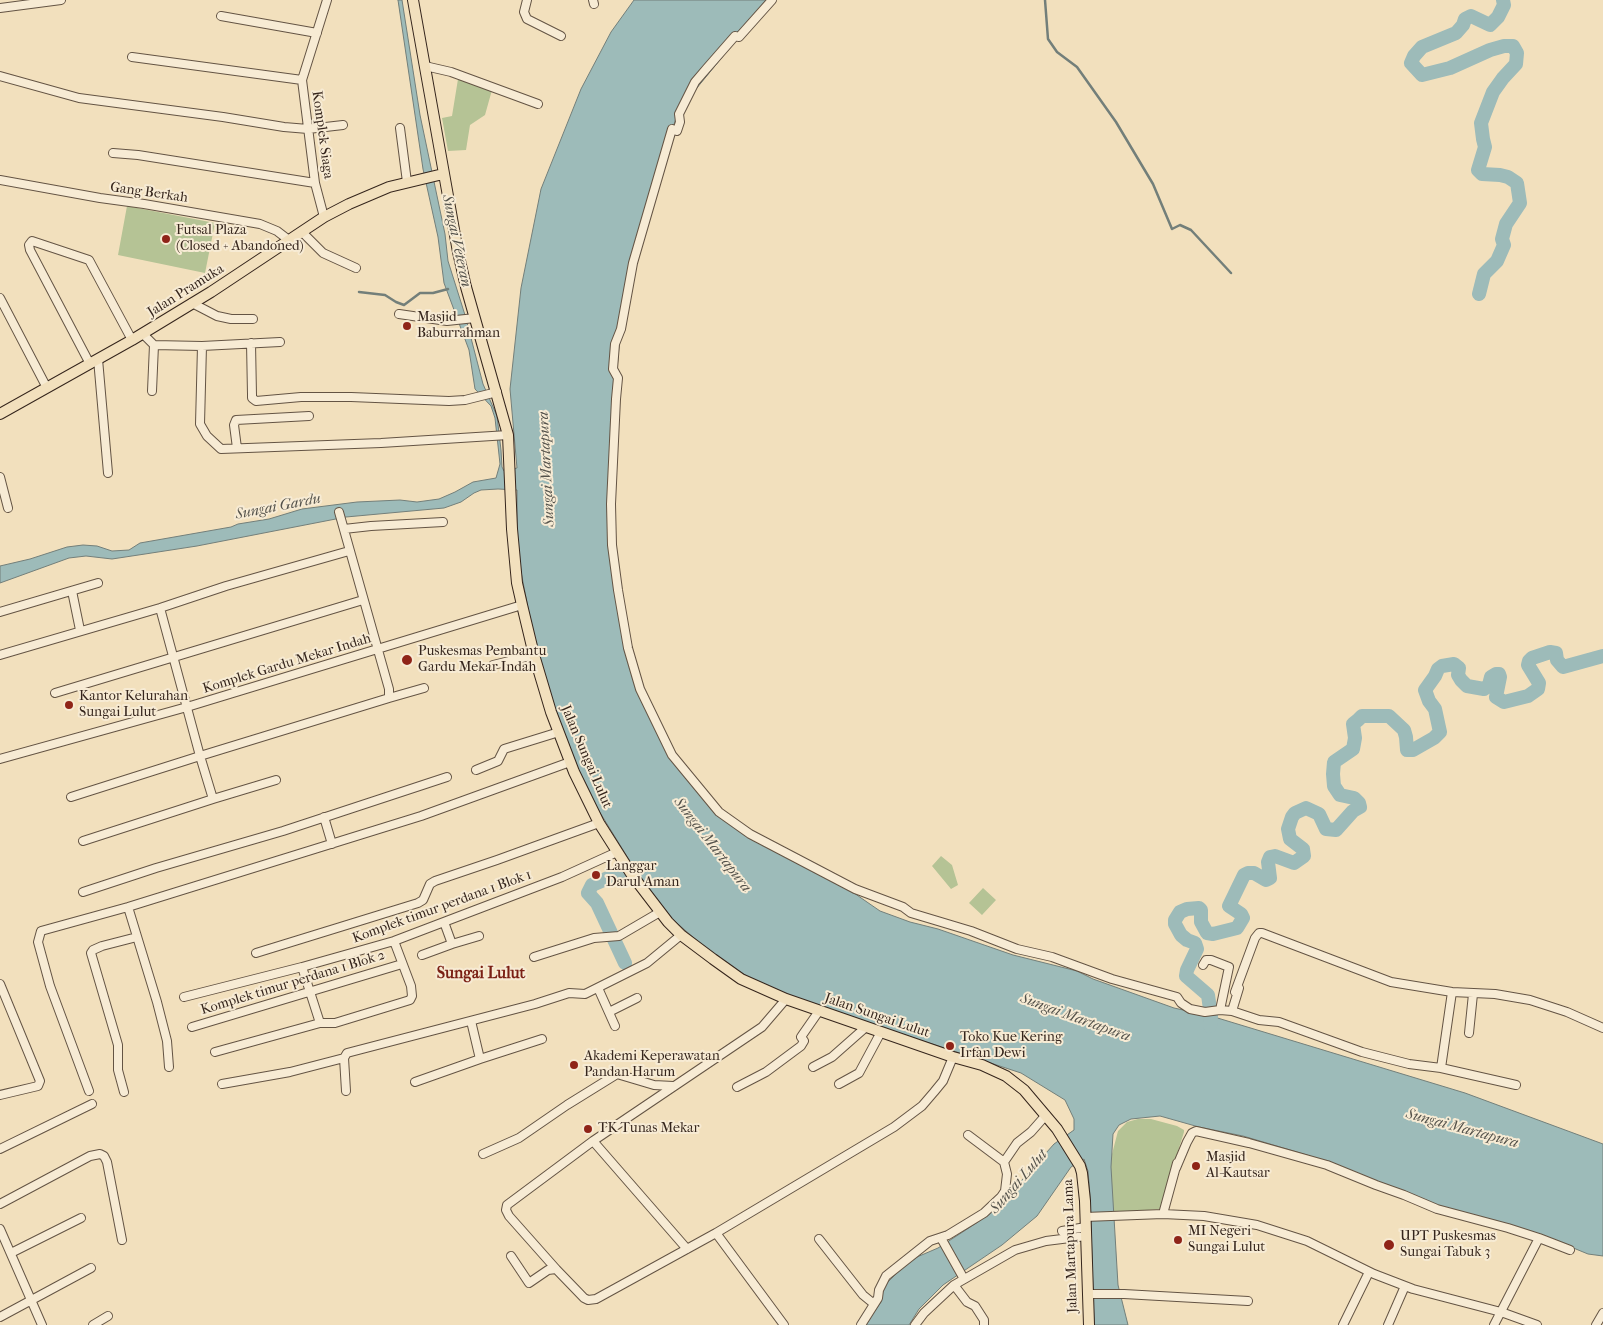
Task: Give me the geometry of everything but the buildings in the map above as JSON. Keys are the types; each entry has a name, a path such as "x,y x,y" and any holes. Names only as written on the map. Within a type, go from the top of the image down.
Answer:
{"main road":[{"name":"Jalan Sungai Lulut","path":"414,0 425,66 438,175 458,252 471,318 494,393 502,436 509,458 515,564 522,605 534,655 558,732 599,823 624,864 660,912 681,934 712,959 742,979 786,999 953,1057 982,1065 1006,1076 1024,1090 1046,1115 1080,1166"},
{"name":"Jalan Pramuka","path":"0,414 143,334 290,241 324,217 368,194 406,182 438,175"},
{"name":"Jalan Martapura Lama","path":"1080,1166 1083,1180 1086,1224 1089,1325"}],"street":[{"path":"0,8 61,0"},
{"name":"Komplek Siaga","path":"324,217 315,183 302,80 327,0"},
{"path":"526,0 524,12 527,19 561,36"},
{"path":"772,0 739,37 735,36 695,82 682,108 677,130 672,129 633,263 621,329 615,344 613,369 618,378 612,468 612,545 628,648 633,666 640,689 672,755 719,812 750,834 855,889 903,907 911,913 1018,949 1177,997 1181,1003 1190,1009 1205,1012 1217,1010 1232,1011 1259,1020 1279,1022 1362,1052 1409,1064 1441,1068 1516,1085"},
{"path":"221,16 317,33"},
{"path":"132,57 302,80"},
{"path":"425,66 469,78 538,104"},
{"path":"0,76 79,98 308,129 343,125"},
{"path":"400,128 406,182"},
{"path":"113,153 138,155 315,183"},
{"name":"Gang Berkah","path":"0,180 66,193 260,224 277,231 290,241"},
{"path":"302,232 323,253 356,268"},
{"path":"108,473 94,361 30,250 29,245 32,241 88,260 132,340"},
{"path":"0,298 47,388"},
{"path":"192,303 217,316 240,320 253,319"},
{"path":"399,314 453,321 471,318"},
{"path":"143,334 154,345 202,346 280,342"},
{"path":"252,343 252,398 256,401 301,397 449,401 494,393"},
{"path":"152,391 154,345"},
{"path":"202,346 200,424 207,436 221,449 502,436"},
{"path":"237,448 234,425 236,420 308,416"},
{"path":"0,477 8,508"},
{"path":"340,512 389,689 389,698"},
{"path":"344,529 443,522"},
{"path":"0,655 160,608 226,586 350,551"},
{"path":"0,612 98,583"},
{"path":"72,592 80,630"},
{"path":"55,693 363,600"},
{"name":"Komplek Gardu Mekar Indah","path":"0,760 378,650 522,605"},
{"path":"160,608 213,799"},
{"path":"492,665 534,655"},
{"path":"71,797 424,688"},
{"path":"476,770 498,761 504,749 558,732"},
{"path":"89,1091 50,986 38,937 41,931 128,907 421,816 570,762"},
{"path":"83,892 447,777"},
{"path":"83,841 276,780"},
{"path":"324,817 332,844"},
{"path":"256,953 418,903 423,900 430,884 435,881 599,823"},
{"name":"Komplek timur perdana 1 Blok 1","path":"184,997 394,941 562,877 617,852"},
{"path":"128,907 168,1041 169,1067"},
{"path":"534,957 594,938 619,936 660,912"},
{"path":"444,922 452,944"},
{"path":"1235,992 1255,938 1259,933 1262,933 1392,982 1452,992 1495,994 1530,1000 1567,1012 1603,1028"},
{"path":"222,1084 290,1072 344,1058 348,1054 569,993 585,994 647,963 681,934"},
{"path":"422,955 479,936"},
{"path":"124,1092 118,1070 118,1046 91,953 102,946 137,937"},
{"path":"215,1052 320,1023 335,1023 410,1000 412,992 394,941"},
{"path":"1203,965 1206,960 1211,960 1230,967 1217,1010"},
{"name":"Komplek timur perdana 1 Blok 2","path":"192,1027 402,964"},
{"path":"302,967 320,1023"},
{"path":"0,984 40,1081 38,1086 0,1095"},
{"path":"1232,1011 1238,984"},
{"path":"598,988 615,1026"},
{"path":"1441,1068 1452,992"},
{"path":"1469,1033 1473,994"},
{"path":"608,1012 637,998"},
{"path":"786,999 762,1027 593,1141 506,1207 509,1216 584,1298 592,1300 620,1287 716,1233 878,1137 922,1106 943,1081 953,1057"},
{"path":"737,1087 766,1072 800,1046 804,1042 801,1037 819,1010"},
{"path":"471,1021 480,1060"},
{"path":"813,1067 832,1056 866,1027"},
{"path":"839,1084 859,1073 881,1032"},
{"path":"415,1082 542,1039"},
{"path":"344,1058 346,1091"},
{"path":"483,1154 518,1138 615,1075 620,1074 654,1085 673,1086"},
{"path":"0,1149 92,1104"},
{"path":"861,1325 878,1298 879,1290 886,1276 922,1247 936,1238 942,1239 984,1213 1001,1198 1007,1182 1004,1162 1017,1143 1031,1132 1046,1115"},
{"path":"1176,1168 1186,1142 1192,1133 1196,1131 1249,1143 1327,1165 1437,1209 1508,1228 1570,1250"},
{"path":"968,1135 1004,1162"},
{"path":"1163,1214 1185,1140"},
{"path":"593,1141 686,1250"},
{"path":"0,1204 90,1156 100,1154 104,1156 107,1162 122,1240"},
{"path":"1062,1231 1117,1217 1163,1214 1204,1216 1244,1222 1307,1242 1370,1272 1405,1286 1501,1312 1537,1325"},
{"path":"12,1253 81,1218"},
{"path":"915,1325 924,1312 963,1278 1020,1247 1046,1241 1086,1224"},
{"path":"0,1229 42,1325"},
{"path":"716,1233 784,1325"},
{"path":"1494,1325 1539,1238"},
{"path":"819,1239 862,1295 874,1304"},
{"path":"942,1239 963,1278"},
{"path":"511,1256 529,1283 548,1270 556,1269"},
{"path":"0,1317 91,1268"},
{"path":"1343,1325 1370,1272"},
{"path":"954,1285 967,1302 975,1306 984,1320 984,1325"},
{"path":"1388,1325 1405,1286"},
{"path":"1089,1294 1124,1294 1248,1301"},
{"path":"1596,1325 1603,1313"},
{"path":"93,1325 108,1316"}],"green space":[{"path":"458,79 492,90 485,115 470,125 466,150 448,151 442,118 452,116"},
{"name":"Futsal Plaza (Closed + Abandoned)","path":"127,206 215,223 205,273 118,255"},
{"path":"941,856 952,865 958,885 951,889 932,866"},
{"path":"983,888 996,900 982,915 969,903"},
{"path":"1138,1119 1151,1119 1177,1126 1184,1130 1184,1132 1160,1209 1112,1213 1109,1181 1112,1154 1118,1131 1127,1122"}],"water":[{"name":"Sungai Martapura","path":"398,0 402,0 420,115 445,234 448,261 465,315 483,384 497,416 504,471 517,468 510,389 521,288 541,189 581,89 611,32 634,0 769,0 678,111 638,247 620,336 616,379 609,503 625,639 669,755 715,810 838,882 880,911 1013,955 1077,971 1093,979 1174,1008 1211,1016 1465,1093 1603,1144 1603,1256 1588,1254 1549,1238 1439,1207 1307,1155 1243,1136 1199,1127 1160,1116 1131,1119 1119,1125 1113,1134 1111,1167 1118,1285 1128,1325 1094,1325 1090,1195 1088,1171 1084,1159 1071,1167 1037,1216 1002,1245 943,1285 919,1309 909,1325 865,1325 881,1302 883,1287 910,1260 938,1248 978,1222 1006,1198 1054,1144 1074,1130 1074,1119 1065,1100 1021,1073 804,1002 750,978 716,957 671,918 628,858 583,785 549,696 534,639 517,551 517,490 481,490 461,502 444,508 346,517 197,546 145,554 112,559 86,556 69,558 0,583 0,566 67,547 83,545 97,546 112,551 129,550 140,543 231,527 269,519 302,509 357,502 400,500 417,502 439,499 473,482 496,478 500,464 495,418 491,406 475,389 469,350 444,283 438,237 423,169"}],"waterway":[{"path":"1045,0 1048,39 1057,52 1077,67 1116,122 1153,184 1172,229 1180,225 1191,230 1231,273"},
{"path":"1479,294 1484,274 1497,261 1504,245 1502,239 1506,224 1520,203 1517,183 1508,177 1482,174 1478,170 1485,147 1481,123 1493,92 1516,64 1517,53 1513,46 1504,46 1490,50 1450,68 1422,75 1411,63 1422,47 1456,33 1463,25 1465,19 1471,16 1490,25 1498,17 1504,5 1503,0"},
{"path":"359,292 385,295 404,305 420,293 433,293 448,289"},
{"path":"1210,1026 1211,1016 1208,995 1186,976 1197,949 1195,943 1181,935 1175,920 1180,912 1199,908 1201,910 1201,922 1207,933 1213,934 1237,928 1243,918 1241,914 1229,906 1244,875 1254,873 1266,880 1270,878 1268,862 1270,857 1275,856 1294,863 1304,856 1303,849 1290,839 1288,829 1295,813 1306,808 1319,814 1326,829 1336,830 1353,811 1360,807 1354,798 1340,795 1334,786 1334,762 1353,749 1355,738 1353,724 1362,716 1389,716 1404,730 1407,750 1413,750 1434,738 1440,732 1435,709 1429,701 1425,690 1438,669 1442,666 1454,664 1459,668 1458,675 1467,686 1484,689 1489,685 1491,677 1499,674 1496,697 1504,702 1528,696 1538,689 1539,683 1528,665 1532,658 1550,652 1556,653 1557,660 1563,667 1603,656"},
{"path":"625,963 597,903 588,893 592,885 640,864"}],"place":[{"name":"Futsal Plaza (Closed + Abandoned)","path":"166,239"},
{"name":"Masjid Baburrahman","path":"407,326"},
{"name":"Puskesmas Pembantu Gardu Mekar Indah","path":"407,660"},
{"name":"Kantor Kelurahan Sungai Lulut","path":"69,705"},
{"name":"Langgar Darul Aman","path":"596,875"},
{"name":"Toko Kue Kering Irfan Dewi","path":"950,1046"},
{"name":"Akademi Keperawatan Pandan Harum","path":"574,1065"},
{"name":"TK Tunas Mekar","path":"588,1129"},
{"name":"Masjid Al-Kautsar","path":"1196,1166"},
{"name":"MI Negeri Sungai Lulut","path":"1178,1240"},
{"name":"UPT Puskesmas Sungai Tabuk 3","path":"1389,1245"}],"district":[{"name":"Sungai Lulut","path":"481,974"}],"water label":[{"name":"Sungai Veteran","path":"456,241"},
{"name":"Sungai Gardu","path":"278,507"}]}
